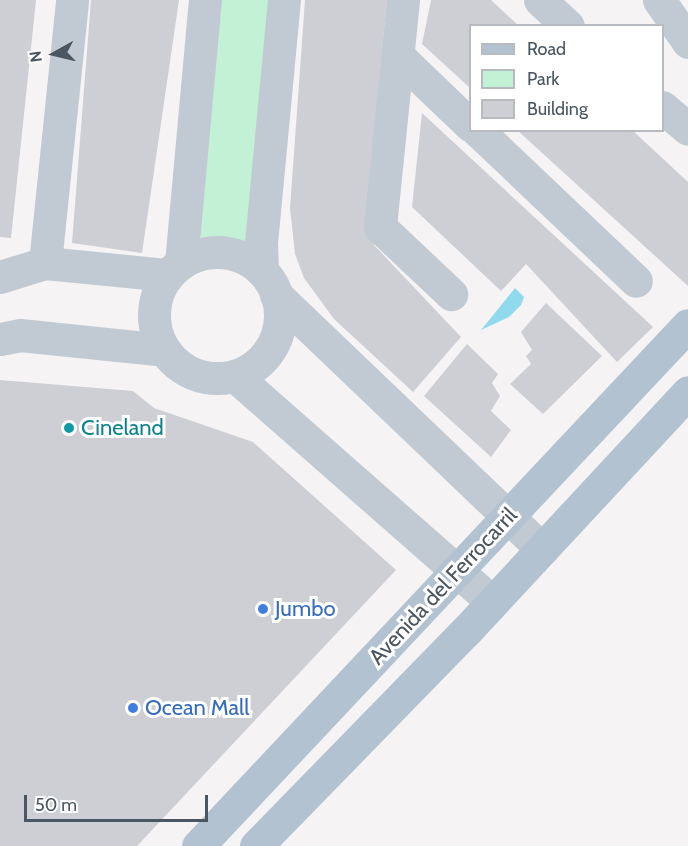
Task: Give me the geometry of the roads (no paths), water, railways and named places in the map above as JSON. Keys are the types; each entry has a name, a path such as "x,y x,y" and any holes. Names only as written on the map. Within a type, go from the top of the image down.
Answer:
{"main road":[{"name":"Avenida del Ferrocarril","path":"198,846 688,325"},
{"name":"Avenida del Ferrocarril","path":"256,846 492,602 688,392"}],"street":[{"path":"45,263 72,0"},
{"path":"205,0 175,269 158,292 154,312 156,332 164,350 195,375 235,376 253,367 268,353 277,335 280,315 269,283 261,243 284,0"},
{"path":"403,0 380,227 451,294"},
{"path":"540,0 566,24"},
{"path":"659,0 688,42"},
{"path":"398,56 469,122"},
{"path":"664,108 688,129"},
{"path":"479,132 636,281"},
{"path":"0,277 45,263 175,269 214,252 248,260 542,549"},
{"path":"0,339 21,335 164,350"},
{"path":"235,376 458,569 492,602"}],"water":[{"path":"515,288 524,297 521,305 509,317 481,330"}],"place":[{"name":"Cineland","path":"69,428"},
{"name":"Jumbo","path":"263,609"},
{"name":"Ocean Mall","path":"133,708"}]}
